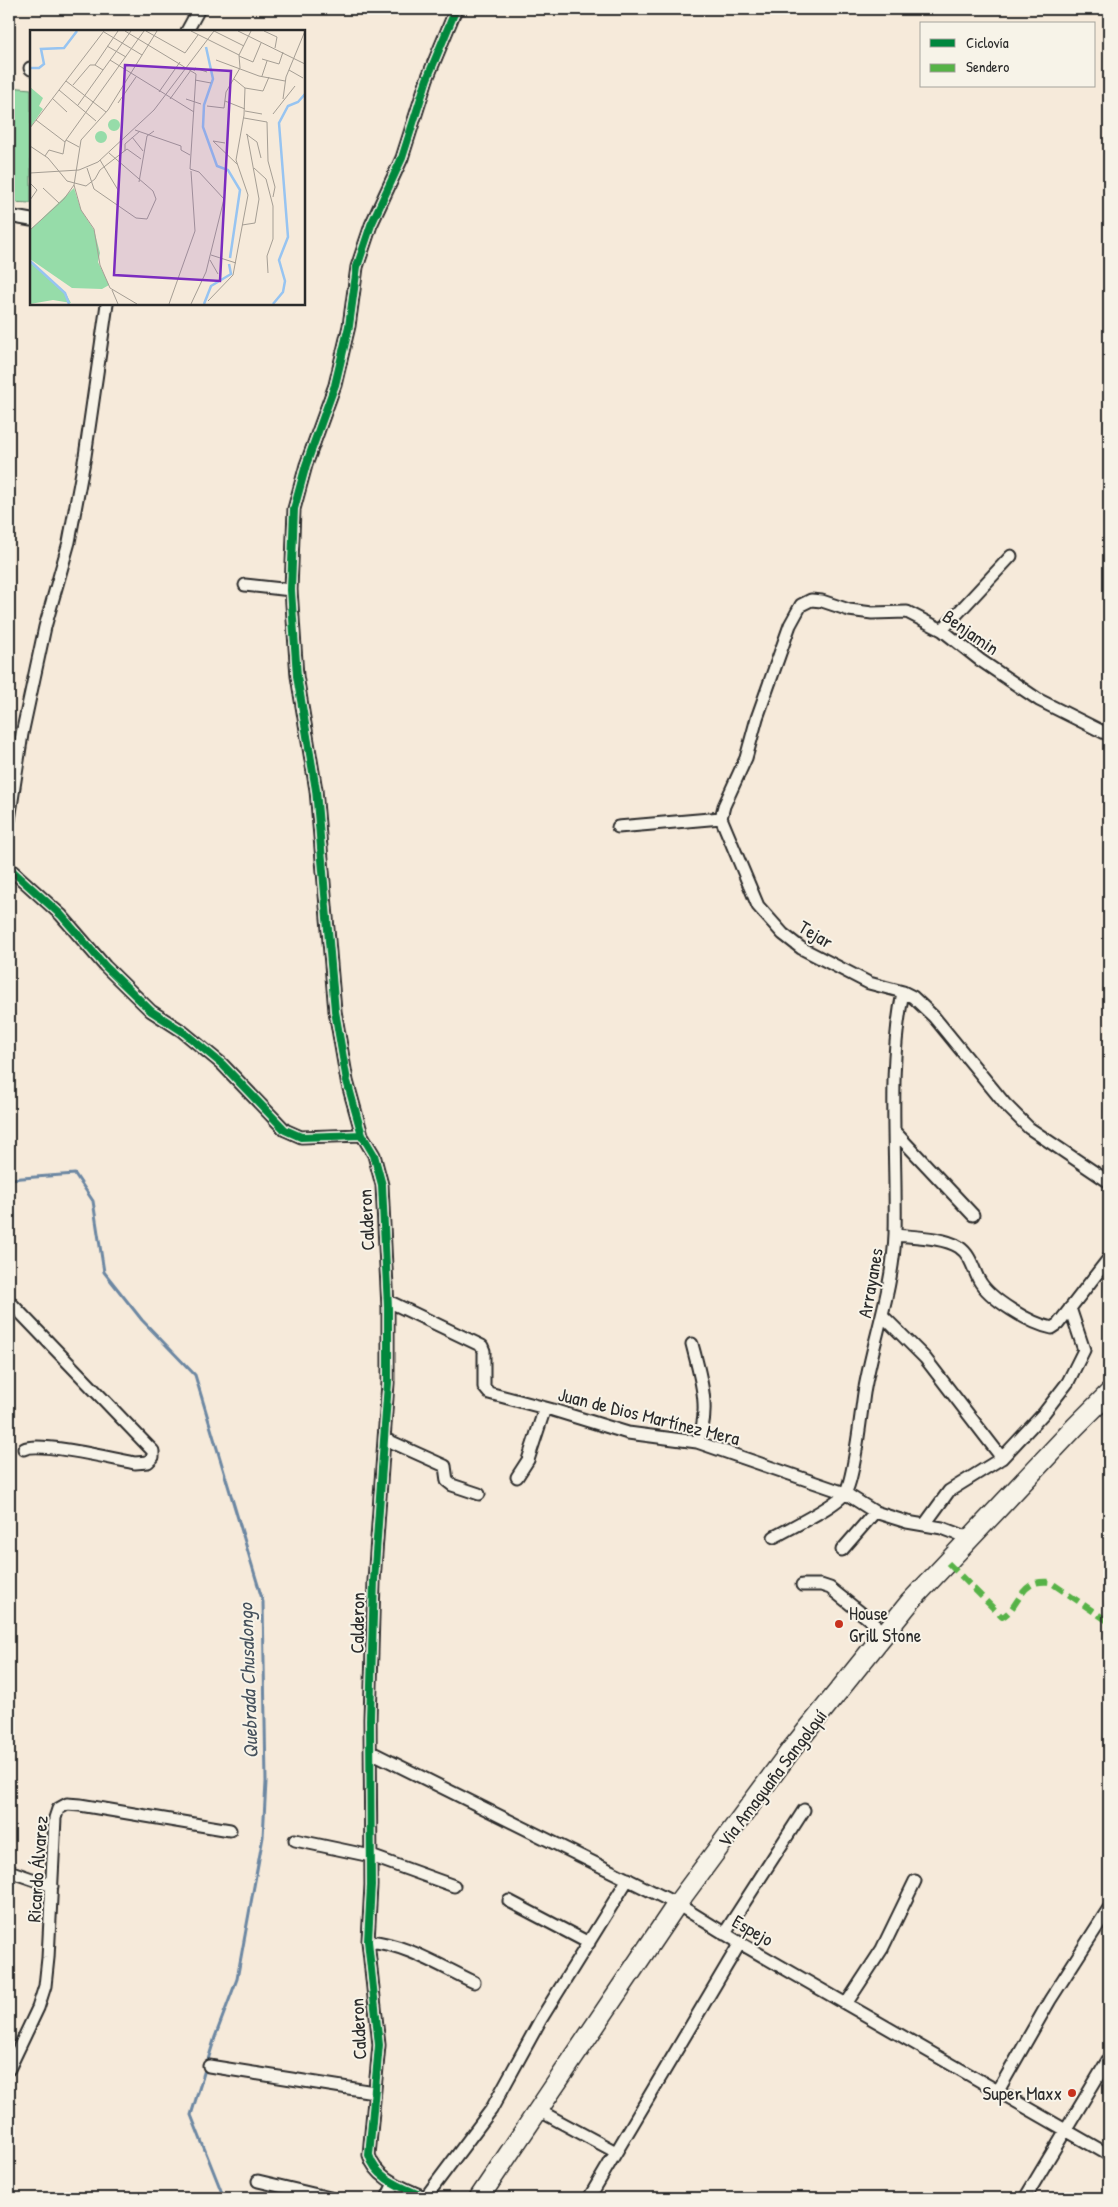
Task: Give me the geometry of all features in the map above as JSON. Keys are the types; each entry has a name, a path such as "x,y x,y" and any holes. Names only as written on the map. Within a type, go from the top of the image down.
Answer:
{"highway":[{"name":"Via Amaguaña Sangolquí","path":"479,2198 677,1904 791,1750 910,1602 1109,1393"}],"street":[{"path":"188,30 199,9"},
{"name":"Calderon","path":"426,2198 394,2183 372,2165 369,2155 379,2035 368,1942 371,1856 374,1581 388,1383 388,1301 382,1185 374,1154 362,1135 348,1081 335,1011 318,810 298,676 291,590 294,509 306,465 335,385 349,326 357,267 371,225 402,158 427,79 456,9"},
{"path":"9,216 30,220"},
{"path":"9,820 12,788 22,734 45,627 70,532 85,456 107,305"},
{"path":"942,630 1011,556"},
{"path":"245,585 291,590"},
{"name":"Benjamin","path":"721,818 724,806 746,758 757,718 790,625 802,605 811,600 822,601 849,610 872,613 907,612 942,630 980,660 1039,700 1109,735"},
{"path":"618,827 721,818"},
{"name":"Tejar","path":"721,818 722,826 758,906 783,934 801,948 869,983 903,992 913,997 934,1017 1005,1104 1029,1128 1109,1182"},
{"path":"9,868 60,915 105,966 151,1011 182,1030 222,1064 285,1130 301,1138 362,1135"},
{"name":"Arrayanes","path":"845,1493 850,1476 868,1371 883,1316 895,1235 895,1074 899,1012 903,992"},
{"path":"895,1132 973,1215"},
{"path":"895,1235 930,1238 958,1246 969,1259 986,1291 1005,1305 1046,1327 1052,1328 1058,1324 1109,1258"},
{"path":"9,1301 153,1451 153,1457 148,1462 135,1463 44,1447 28,1447 24,1449"},
{"name":"Juan de Dios Martínez Mera","path":"388,1301 482,1346 484,1351 484,1387 486,1392 628,1433 697,1442 845,1493 875,1512 907,1522 924,1524 971,1539"},
{"path":"924,1524 954,1486 1002,1458 1044,1413 1068,1382 1082,1355 1084,1345 1070,1308"},
{"path":"883,1316 925,1358 1002,1458"},
{"path":"692,1344 699,1371 704,1405 702,1430 697,1442"},
{"path":"516,1477 528,1460 545,1408"},
{"path":"385,1439 445,1466 447,1481 452,1485 478,1494"},
{"path":"774,1537 836,1502 845,1493"},
{"path":"842,1550 875,1512"},
{"path":"802,1585 830,1588 886,1632"},
{"name":"Espejo","path":"371,1752 677,1904 724,1934 1109,2155"},
{"name":"Ricardo Álvarez","path":"9,2069 38,2008 45,1986 55,1818 58,1809 67,1804 230,1830"},
{"path":"724,1934 804,1810"},
{"path":"295,1840 371,1856 454,1886"},
{"path":"9,1872 52,1886"},
{"path":"426,2198 490,2110 541,2019 628,1879"},
{"path":"846,2004 882,1949 915,1881"},
{"path":"508,1901 589,1943"},
{"path":"998,2091 1050,2000 1109,1908"},
{"path":"368,1942 385,1943 402,1948 474,1982"},
{"path":"588,2198 740,1943"},
{"path":"1025,2198 1109,2058"},
{"path":"209,2066 374,2092"},
{"path":"538,2110 616,2152"},
{"path":"258,2181 330,2198"},
{"path":"387,2198 394,2183"}],"green space":[{"path":"9,87 30,89 30,203 9,202"}],"waterway":[{"name":"Quebrada Chusalongo","path":"9,1179 75,1174 93,1201 104,1272 142,1320 195,1375 263,1602 266,1782 263,1837 237,1979 215,2037 191,2115 224,2198"}],"marked path":[{"path":"948,1563 1002,1617 1008,1613 1026,1589 1040,1582 1050,1582 1109,1622"}],"cycle path":[{"path":"362,1135 347,1081 335,1011 316,790 297,676 291,590 294,509 306,465 335,385 349,326 357,267 371,225 402,158 427,79 456,9"},
{"path":"9,868 61,915 105,966 151,1011 182,1031 222,1064 285,1130 301,1137 362,1135 374,1155 382,1185 388,1308 388,1383 374,1581 370,1719 371,1885 368,1941 379,2045 369,2155 378,2171 385,2177 401,2187 426,2198"}],"place":[{"name":"House Grill Stone","path":"839,1624"},
{"name":"Super Maxx","path":"1072,2093"}]}
